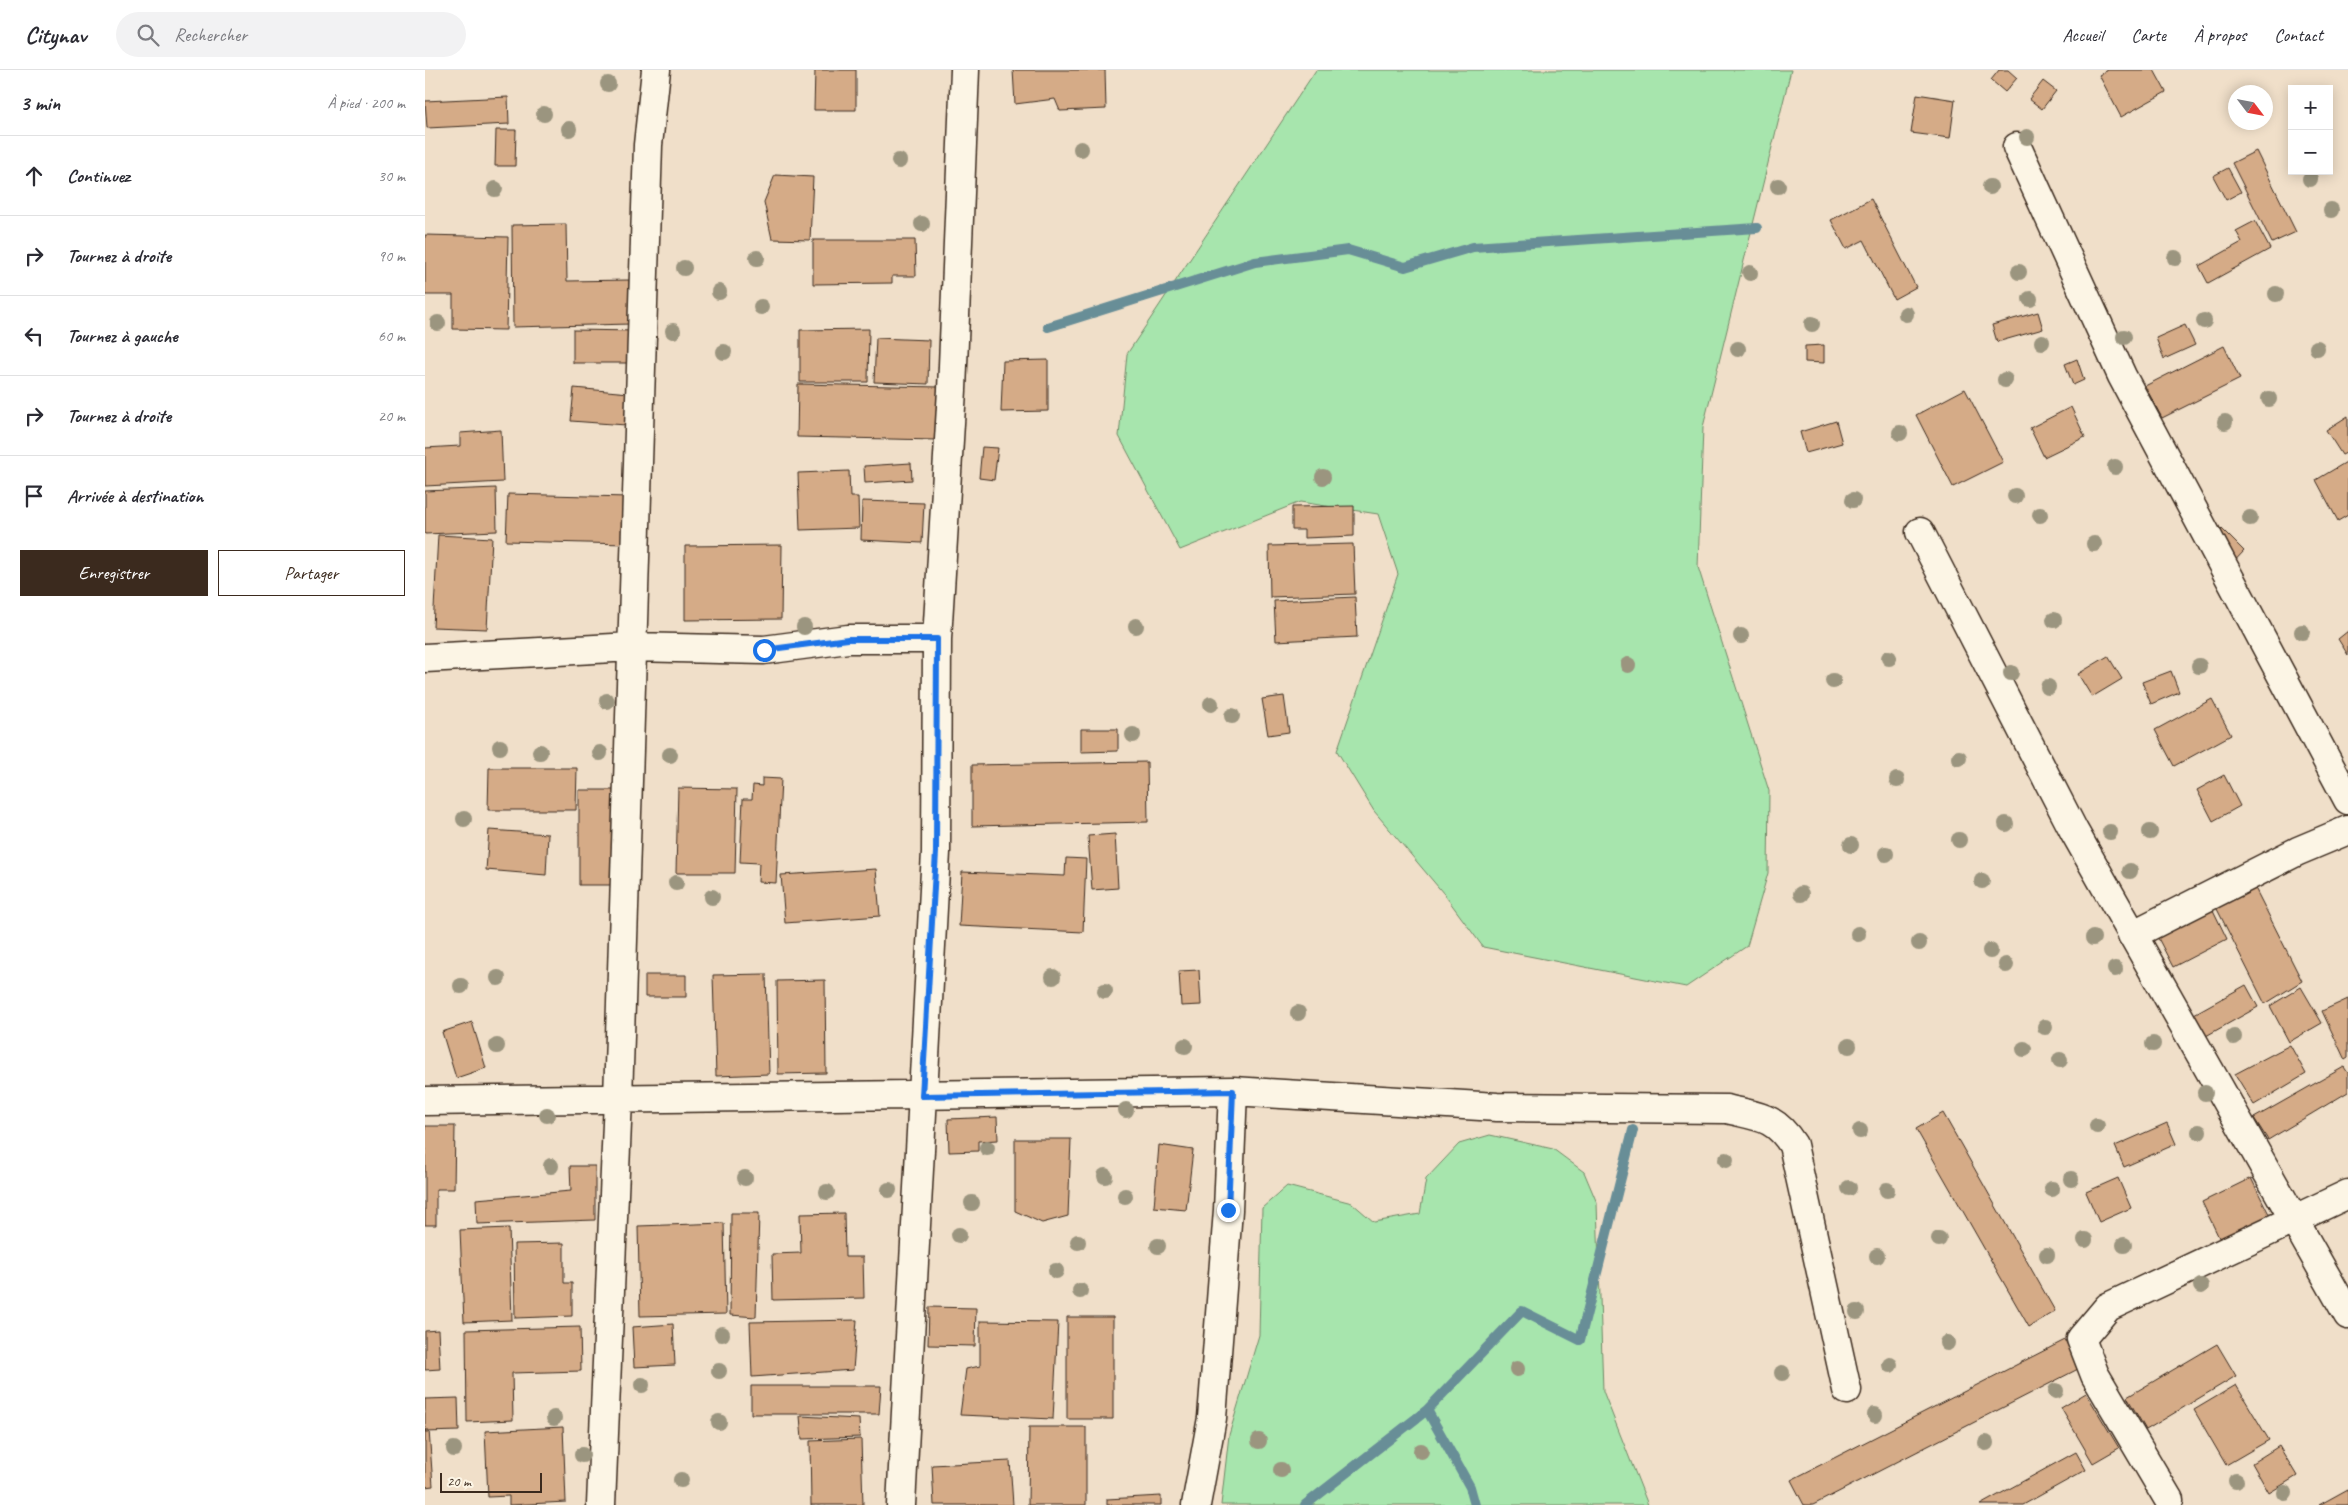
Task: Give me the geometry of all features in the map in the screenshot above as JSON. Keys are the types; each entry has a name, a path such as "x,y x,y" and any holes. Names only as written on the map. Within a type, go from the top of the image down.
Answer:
{"street":[{"path":"601,1505 618,1099 648,145 657,70"},
{"path":"901,1505 936,852 937,639 952,390 965,70"},
{"path":"2017,147 2122,376 2348,800"},
{"path":"1920,532 2074,831 2348,1314"},
{"path":"425,658 632,648 764,650 848,639 937,639"},
{"path":"2132,935 2281,860 2348,830"},
{"path":"1195,1505 1212,1418 1228,1210 1233,1091"},
{"path":"425,1101 1233,1091 1497,1108 1727,1109 1764,1118 1783,1128 1793,1145 1847,1390"},
{"path":"2169,1500 2095,1375 2081,1339 2109,1307 2348,1194"}],"green space":[{"path":"1316,70 1791,70 1703,427 1698,567 1769,791 1768,873 1747,946 1686,987 1483,947 1444,894 1374,811 1337,751 1398,574 1378,514 1300,502 1180,550 1119,436 1127,354"},
{"path":"1490,1135 1553,1149 1584,1172 1597,1203 1603,1391 1648,1505 1221,1505 1229,1435 1259,1335 1262,1208 1287,1186 1352,1203 1374,1222 1420,1214 1426,1179 1459,1144"}],"building":[{"path":"815,70 856,70 856,110 814,110"},
{"path":"1013,70 1105,70 1106,109 1060,111 1055,99 1015,104"},
{"path":"1999,70 2008,70 2017,78 2005,92 1991,80"},
{"path":"2108,70 2154,70 2166,92 2121,117 2099,75"},
{"path":"2043,81 2056,91 2042,109 2029,99"},
{"path":"1917,94 1955,100 1950,138 1911,133"},
{"path":"508,97 509,124 427,128 425,101"},
{"path":"496,130 516,130 515,166 495,166"},
{"path":"2256,151 2296,232 2272,243 2232,163"},
{"path":"2228,168 2241,192 2226,200 2213,176"},
{"path":"775,175 813,177 810,240 772,239 764,202"},
{"path":"1871,199 1916,287 1894,299 1864,240 1846,249 1831,220"},
{"path":"2255,221 2270,249 2208,283 2199,266 2242,242 2236,231"},
{"path":"566,224 567,281 629,280 630,324 513,327 512,225"},
{"path":"425,235 508,237 506,330 453,329 453,295 425,295"},
{"path":"813,240 915,240 916,276 892,276 892,283 813,284"},
{"path":"2038,312 2043,329 1997,342 1992,325"},
{"path":"2185,325 2195,345 2164,359 2156,338"},
{"path":"869,329 868,382 800,382 800,330"},
{"path":"573,330 636,331 635,363 573,363"},
{"path":"876,338 929,340 928,384 874,382"},
{"path":"1824,345 1824,363 1805,362 1805,346"},
{"path":"2224,346 2240,379 2162,418 2145,386"},
{"path":"2077,359 2084,380 2073,385 2065,364"},
{"path":"1048,360 1048,411 1001,412 1003,361"},
{"path":"798,384 939,387 937,440 797,437"},
{"path":"574,388 629,393 626,425 571,421"},
{"path":"1965,389 2003,462 1953,487 1916,415"},
{"path":"2071,407 2085,437 2044,457 2030,428"},
{"path":"2348,416 2348,452 2342,455 2326,430"},
{"path":"1836,421 1842,443 1806,453 1800,432"},
{"path":"501,430 503,482 425,486 425,448 460,446 460,433"},
{"path":"982,447 998,448 994,480 979,478"},
{"path":"2348,461 2348,515 2338,521 2316,480"},
{"path":"911,463 912,480 865,483 864,466"},
{"path":"849,471 850,497 858,497 859,528 800,530 798,473"},
{"path":"496,488 497,531 425,534 425,491"},
{"path":"508,494 628,497 626,544 506,541"},
{"path":"862,501 924,503 922,543 861,540"},
{"path":"1354,506 1354,536 1304,538 1304,530 1292,530 1292,507"},
{"path":"2221,528 2244,551 2229,567 2205,545"},
{"path":"438,535 492,538 487,629 433,627"},
{"path":"1353,544 1355,594 1270,597 1269,546"},
{"path":"782,545 781,619 685,620 685,546"},
{"path":"1355,597 1357,637 1276,641 1274,601"},
{"path":"2348,631 2348,655 2338,639"},
{"path":"2108,656 2122,679 2092,697 2078,674"},
{"path":"2171,671 2179,692 2151,704 2142,682"},
{"path":"1284,696 1289,732 1268,735 1262,699"},
{"path":"2212,699 2231,735 2174,766 2155,730"},
{"path":"1081,729 1118,729 1118,751 1081,752"},
{"path":"1147,762 1148,822 972,826 972,765"},
{"path":"489,768 577,768 576,810 488,810"},
{"path":"2224,775 2240,806 2213,821 2197,790"},
{"path":"762,778 781,779 776,883 758,882 759,863 740,862 743,799 752,799 753,785 762,786"},
{"path":"678,788 737,789 735,873 676,873"},
{"path":"579,790 616,790 616,885 579,885"},
{"path":"489,830 548,834 546,875 486,870"},
{"path":"1115,834 1118,888 1092,890 1088,836"},
{"path":"1066,858 1086,859 1083,932 959,926 962,872 1065,876"},
{"path":"876,869 880,916 785,923 781,875"},
{"path":"2255,888 2302,981 2265,1004 2216,907"},
{"path":"2213,910 2227,939 2173,967 2158,938"},
{"path":"1199,970 1201,1005 1181,1006 1179,971"},
{"path":"766,974 769,1074 716,1076 713,975"},
{"path":"645,975 686,975 686,997 645,997"},
{"path":"825,980 826,1073 778,1074 777,981"},
{"path":"2246,985 2258,1007 2206,1036 2194,1014"},
{"path":"2301,987 2322,1023 2289,1042 2270,1006"},
{"path":"2348,999 2348,1058 2345,1060 2322,1011"},
{"path":"472,1022 486,1068 456,1078 442,1032"},
{"path":"2290,1045 2306,1074 2254,1105 2235,1074"},
{"path":"2344,1067 2348,1073 2348,1092 2268,1140 2254,1118"},
{"path":"1943,1113 2055,1311 2029,1327 1916,1129"},
{"path":"997,1117 998,1140 978,1141 978,1151 949,1152 948,1119"},
{"path":"2167,1123 2176,1144 2124,1167 2115,1146"},
{"path":"425,1126 455,1126 454,1189 436,1189 436,1225 425,1225"},
{"path":"1015,1139 1071,1139 1068,1216 1042,1223 1015,1211"},
{"path":"1159,1145 1193,1150 1186,1210 1154,1207"},
{"path":"570,1166 595,1166 595,1220 477,1224 476,1199 571,1191"},
{"path":"2118,1178 2131,1208 2099,1222 2086,1192"},
{"path":"2251,1178 2272,1220 2222,1244 2202,1202"},
{"path":"731,1213 759,1213 756,1317 730,1315"},
{"path":"844,1213 845,1257 863,1257 864,1298 773,1300 772,1254 801,1253 800,1214"},
{"path":"724,1223 726,1314 640,1316 638,1226"},
{"path":"509,1228 512,1320 464,1322 460,1230"},
{"path":"564,1243 564,1283 572,1283 572,1316 515,1318 514,1244"},
{"path":"929,1307 976,1308 975,1346 928,1345"},
{"path":"1067,1317 1113,1317 1113,1419 1067,1419"},
{"path":"857,1320 853,1370 752,1377 750,1322"},
{"path":"980,1321 1058,1322 1053,1419 960,1415 966,1369 980,1366"},
{"path":"673,1324 675,1365 634,1367 632,1327"},
{"path":"580,1327 581,1371 512,1373 513,1420 467,1422 466,1330"},
{"path":"438,1330 440,1369 425,1370 425,1331"},
{"path":"2065,1340 2080,1368 1813,1505 1804,1505 1791,1480"},
{"path":"2217,1344 2236,1376 2146,1430 2127,1397"},
{"path":"2236,1385 2269,1440 2226,1465 2194,1410"},
{"path":"751,1386 881,1386 879,1414 751,1414"},
{"path":"2086,1393 2119,1448 2093,1463 2061,1408"},
{"path":"458,1398 459,1431 425,1432 425,1399"},
{"path":"800,1416 859,1419 860,1437 802,1439"},
{"path":"563,1427 566,1502 509,1505 509,1496 488,1497 485,1431"},
{"path":"1029,1427 1086,1427 1086,1505 1028,1505"},
{"path":"425,1430 429,1430 433,1486 425,1487"},
{"path":"861,1439 863,1505 811,1505 810,1441"},
{"path":"2279,1446 2297,1476 2269,1493 2252,1463"},
{"path":"2076,1452 2086,1470 2023,1505 1980,1505"},
{"path":"1010,1461 1013,1505 934,1505 932,1465"},
{"path":"2348,1489 2348,1505 2319,1505"},
{"path":"1161,1496 1161,1505 1107,1505 1107,1499"}],"waterway":[{"path":"1048,327 1255,262 1348,250 1405,267 1473,247 1757,228"},
{"path":"1305,1505 1427,1410 1522,1311 1580,1340 1633,1130"},
{"path":"1427,1410 1470,1487 1475,1505"}],"route":[{"path":"764,650 848,639 937,639 936,852 922,1096 1233,1091 1228,1210"}]}
